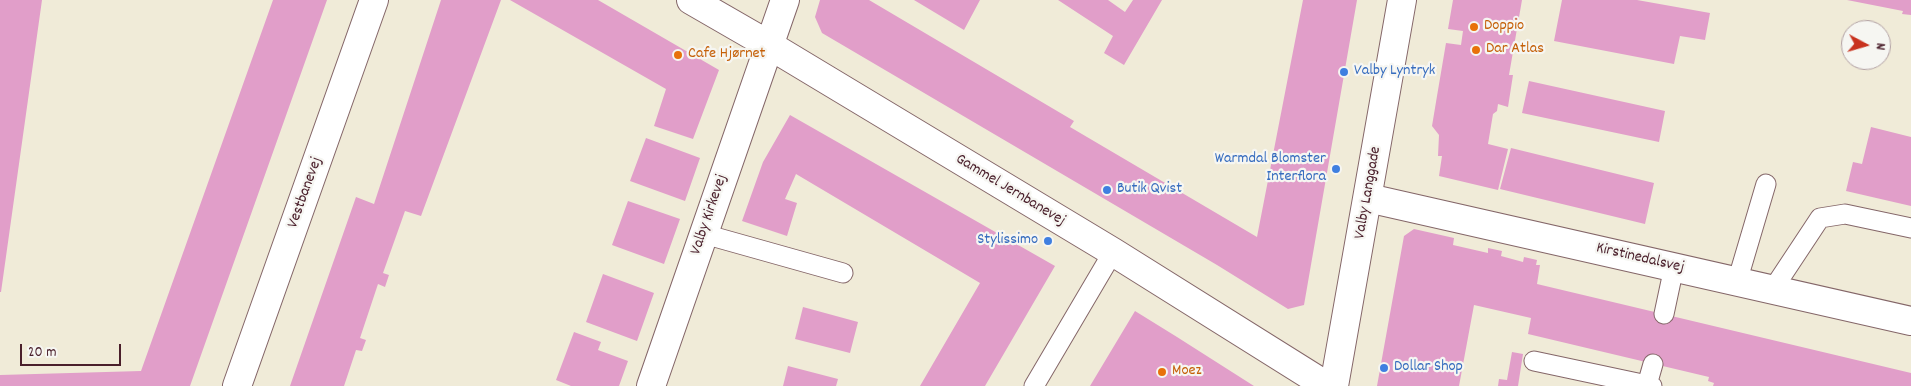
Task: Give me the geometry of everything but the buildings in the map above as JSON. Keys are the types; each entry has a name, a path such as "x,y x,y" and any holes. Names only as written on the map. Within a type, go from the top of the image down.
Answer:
{"street":[{"name":"Vestbanevej","path":"237,386 374,0"},
{"name":"Gammel Jernbanevej","path":"691,0 1113,252 1327,386"},
{"name":"Valby Kirkevej","path":"651,386 785,0"},
{"name":"Valby Langgade","path":"1334,386 1402,0"},
{"name":"Kirstinedalsvej","path":"1368,198 1911,321"}],"lane":[{"path":"1739,282 1766,184"},
{"path":"1773,290 1820,218 1845,214 1911,228"},
{"path":"704,234 843,274"},
{"path":"1034,386 1113,252"},
{"path":"1664,314 1674,267"},
{"path":"1534,361 1650,385 1653,364"}],"place":[{"name":"Doppio","path":"1474,27"},
{"name":"Dar Atlas","path":"1476,50"},
{"name":"Cafe Hjørnet","path":"678,55"},
{"name":"Valby Lyntryk","path":"1344,72"},
{"name":"Warmdal Blomster Interflora","path":"1336,169"},
{"name":"Butik Qvist","path":"1107,190"},
{"name":"Stylissimo","path":"1048,241"},
{"name":"Dollar Shop","path":"1384,368"},
{"name":"Moez","path":"1162,372"}]}
